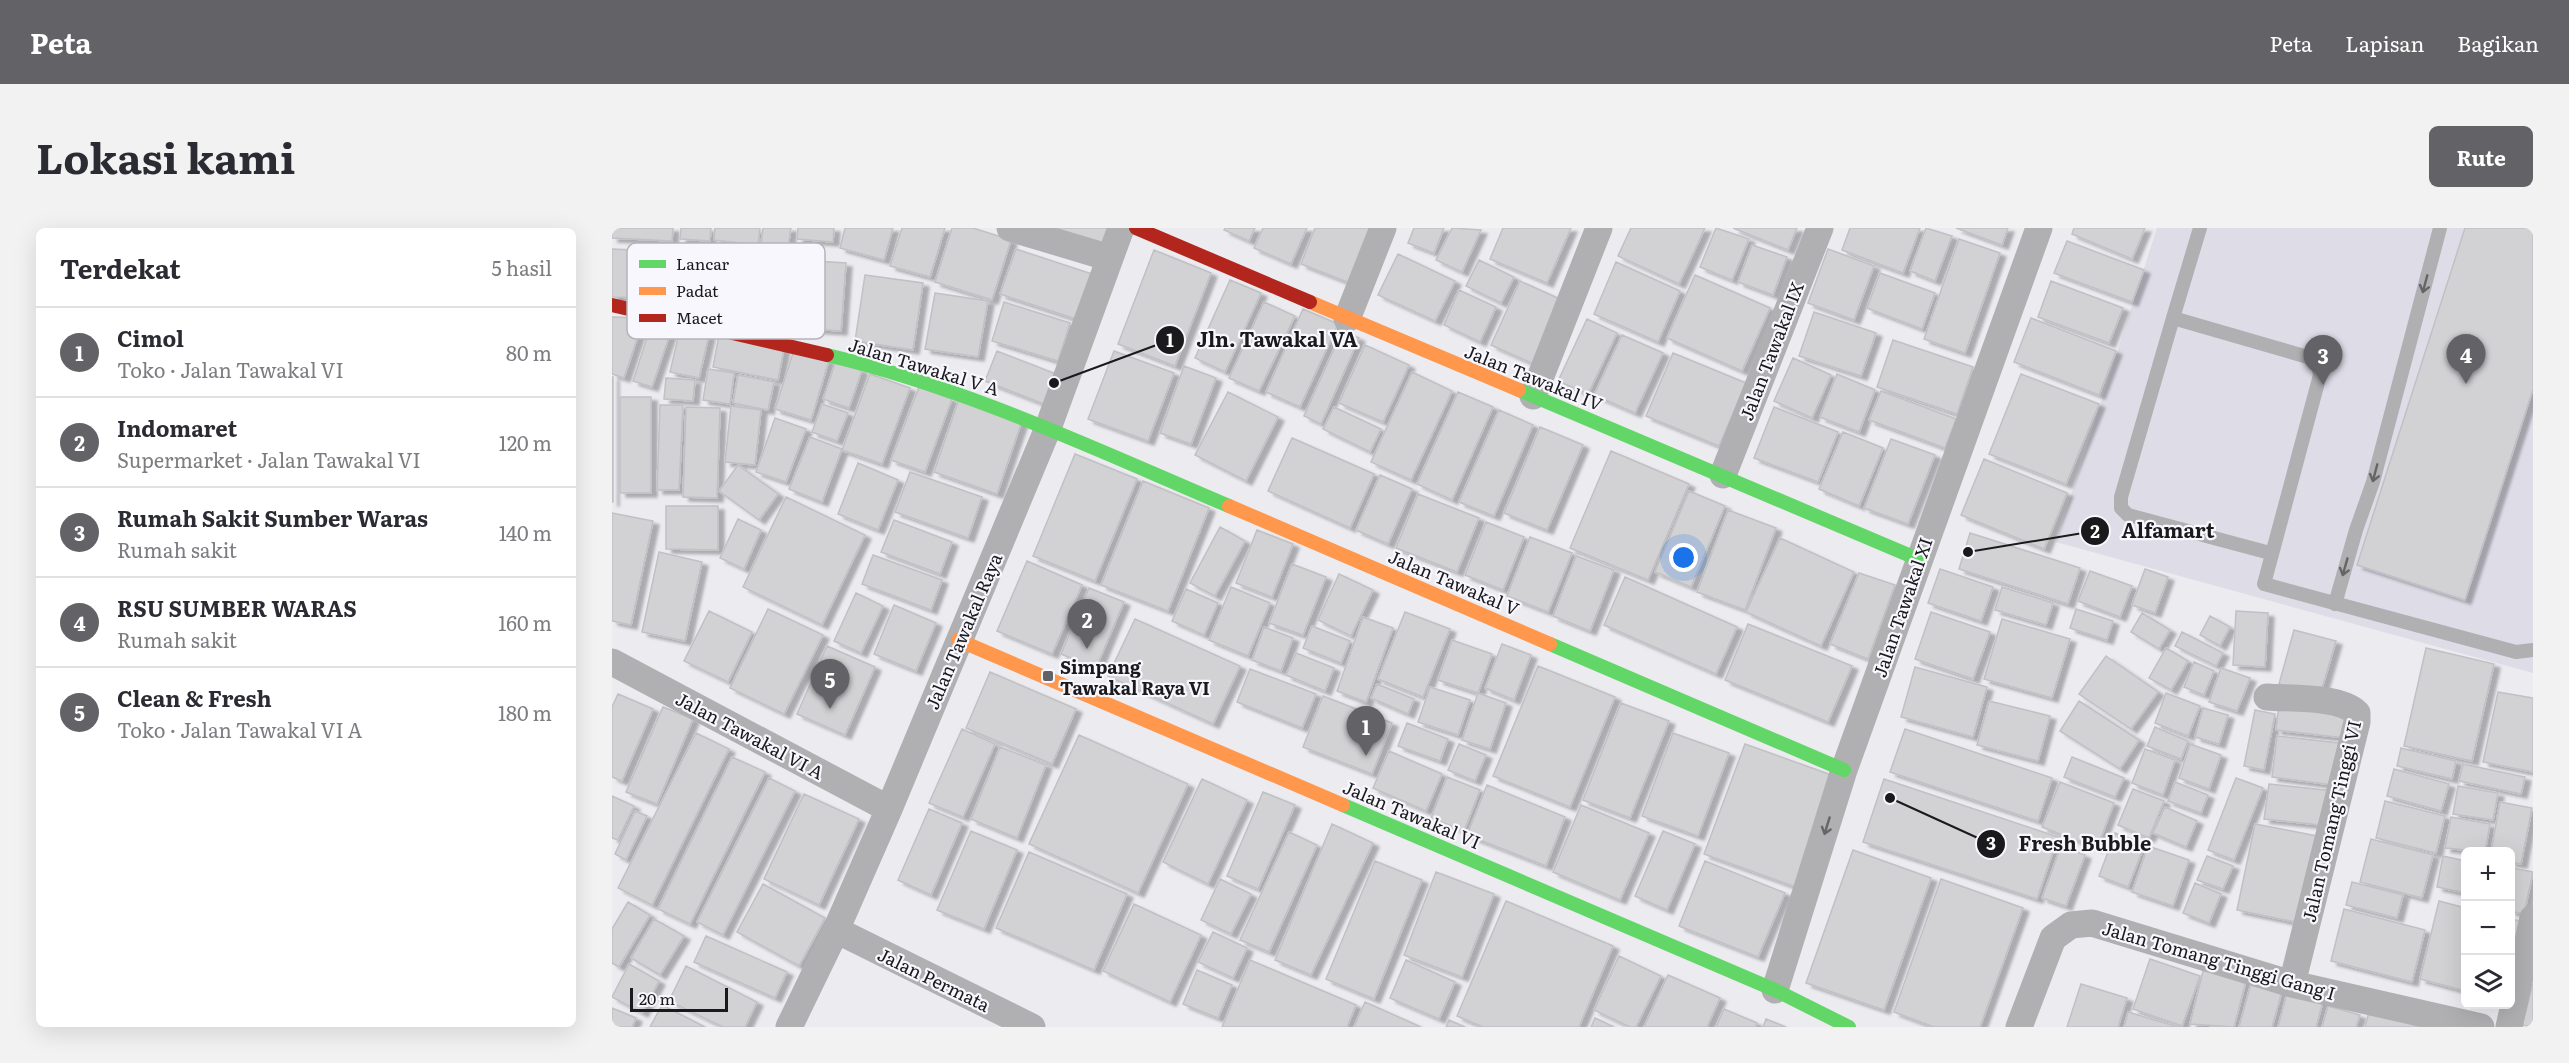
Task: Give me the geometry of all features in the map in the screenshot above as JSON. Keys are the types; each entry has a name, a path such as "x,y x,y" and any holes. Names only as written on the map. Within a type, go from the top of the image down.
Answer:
{"street":[{"path":"1010,228 1110,258"},
{"name":"Jalan Tawakal Raya","path":"789,1027 836,930 889,808 1048,428 1121,228"},
{"name":"Jalan Tawakal IV","path":"1136,228 1347,320 1723,475 1918,560"},
{"path":"1347,320 1383,228"},
{"path":"1533,396 1599,228"},
{"name":"Jalan Tawakal IX","path":"1723,475 1820,228"},
{"name":"Jalan Tawakal XI","path":"1775,990 1845,770 1918,560 2039,228"},
{"name":"Jalan Tawakal V A","path":"612,305 627,309"},
{"name":"Jalan Tawakal V A","path":"757,339 872,366 932,384 1048,428"},
{"name":"Jalan Tawakal V","path":"1048,428 1845,770"},
{"name":"Jalan Tawakal VI","path":"958,640 1775,990 1849,1027"},
{"name":"Jalan Tawakal VI A","path":"612,662 889,808"},
{"name":"Jalan Tomang Tinggi VI","path":"2267,697 2336,702 2349,706 2357,712 2357,722 2292,984"},
{"path":"2509,1027 2533,918"},
{"name":"Jalan Tomang Tinggi Gang I","path":"2019,1027 2053,938 2071,925 2092,923 2292,984 2481,1027"},
{"name":"Jalan Permata","path":"836,930 1032,1027"}],"lane":[{"path":"2200,228 2121,497 2121,508 2128,515 2270,554"},
{"path":"2335,604 2356,530 2373,482 2440,228"},
{"path":"2173,318 2311,358 2318,364 2320,375 2270,554 2264,584 2516,652 2533,650"}],"shaded area":[{"path":"2157,228 2533,228 2533,673 2056,542"}],"building":[{"path":"612,228 673,228 672,241 612,238"},
{"path":"681,228 711,228 710,241 680,239"},
{"path":"715,228 760,228 758,243 714,240"},
{"path":"763,228 791,228 789,243 761,243"},
{"path":"798,228 834,228 833,242 797,239"},
{"path":"845,228 893,228 884,260 840,248"},
{"path":"902,228 945,228 930,277 890,266"},
{"path":"952,228 973,228 1011,240 992,300 935,282"},
{"path":"1037,228 1112,228 1106,248"},
{"path":"1225,228 1255,228 1249,241 1224,230"},
{"path":"1263,228 1307,228 1291,264 1254,248"},
{"path":"1315,228 1373,228 1355,285 1301,264"},
{"path":"1414,228 1444,228 1434,253 1408,243"},
{"path":"1452,228 1481,230 1462,272 1436,260"},
{"path":"1503,228 1571,228 1547,283 1490,259"},
{"path":"1631,228 1705,228 1679,284 1618,256"},
{"path":"1716,228 1749,239 1732,280 1700,267"},
{"path":"1733,228 1797,228 1788,250"},
{"path":"1850,228 1920,228 1903,273 1842,250"},
{"path":"1926,228 1952,236 1935,281 1910,271"},
{"path":"1956,228 2008,228 2002,245"},
{"path":"2074,228 2145,228 2132,259 2072,234"},
{"path":"2465,228 2533,228 2533,389 2465,600 2357,565"},
{"path":"1959,239 2000,253 1965,353 1924,339"},
{"path":"2067,241 2144,270 2132,302 2054,273"},
{"path":"1752,245 1787,257 1773,295 1738,282"},
{"path":"612,249 627,250 627,297 612,297"},
{"path":"1016,249 1098,276 1082,321 1000,294"},
{"path":"1828,249 1874,266 1854,320 1808,303"},
{"path":"1154,250 1211,273 1175,366 1118,344"},
{"path":"1398,254 1455,281 1435,321 1378,295"},
{"path":"1479,260 1514,277 1501,303 1466,286"},
{"path":"825,262 846,263 841,331 825,330"},
{"path":"1616,262 1680,291 1658,342 1594,314"},
{"path":"1880,273 1935,293 1922,329 1867,308"},
{"path":"865,275 923,283 913,350 855,341"},
{"path":"1695,275 1770,308 1742,371 1667,338"},
{"path":"1230,280 1261,293 1225,372 1195,358"},
{"path":"1520,281 1562,300 1534,364 1491,345"},
{"path":"2051,281 2123,308 2109,343 2038,317"},
{"path":"1459,290 1496,307 1480,342 1444,325"},
{"path":"935,293 988,301 978,357 925,349"},
{"path":"1004,302 1070,323 1058,361 992,341"},
{"path":"1264,302 1295,316 1259,391 1229,378"},
{"path":"1303,309 1338,324 1300,407 1266,392"},
{"path":"1814,312 1876,333 1861,376 1799,356"},
{"path":"612,317 627,317 627,339 637,339 624,378 612,374"},
{"path":"2031,318 2116,351 2099,395 2014,362"},
{"path":"1587,319 1617,333 1588,394 1558,381"},
{"path":"1342,331 1359,338 1321,424 1304,416"},
{"path":"1622,335 1663,353 1635,413 1594,395"},
{"path":"647,339 668,339 652,387 633,381"},
{"path":"678,339 708,339 699,378 670,372"},
{"path":"718,339 739,339 784,348 778,380 713,367"},
{"path":"1893,340 1973,367 1957,414 1877,387"},
{"path":"1365,345 1409,365 1383,422 1339,403"},
{"path":"794,350 829,360 811,420 775,409"},
{"path":"997,351 1056,374 1044,404 985,381"},
{"path":"1114,351 1174,373 1148,441 1088,419"},
{"path":"1673,353 1746,383 1719,446 1646,416"},
{"path":"1793,358 1831,375 1812,418 1774,401"},
{"path":"836,361 862,370 849,408 823,399"},
{"path":"1184,366 1216,378 1191,444 1160,433"},
{"path":"708,369 734,373 730,404 703,400"},
{"path":"1412,372 1452,391 1411,480 1371,462"},
{"path":"870,374 910,388 882,464 842,450"},
{"path":"1837,374 1875,390 1859,432 1820,417"},
{"path":"2021,374 2099,404 2066,484 1989,454"},
{"path":"738,375 774,382 768,410 733,403"},
{"path":"613,377 613,502 612,502"},
{"path":"666,378 695,380 693,401 664,399"},
{"path":"919,387 952,399 925,472 891,460"},
{"path":"1881,391 1956,419 1945,448 1869,420"},
{"path":"1228,392 1278,417 1246,481 1195,455"},
{"path":"1458,392 1493,407 1452,500 1417,484"},
{"path":"620,397 651,397 651,493 620,493"},
{"path":"959,399 1022,421 997,494 934,472"},
{"path":"822,404 848,413 837,441 812,432"},
{"path":"660,405 683,405 679,490 657,490"},
{"path":"731,406 761,410 755,465 725,462"},
{"path":"686,407 720,408 717,498 683,497"},
{"path":"1334,407 1381,429 1370,452 1323,429"},
{"path":"1774,407 1838,432 1818,482 1754,458"},
{"path":"1499,410 1533,425 1494,516 1459,502"},
{"path":"775,418 806,429 786,482 756,472"},
{"path":"1540,427 1583,445 1547,530 1504,513"},
{"path":"1843,432 1883,448 1859,506 1819,489"},
{"path":"810,437 842,449 822,502 789,489"},
{"path":"1292,438 1374,474 1350,528 1268,491"},
{"path":"1891,439 1935,455 1908,524 1864,508"},
{"path":"1611,451 1689,484 1648,580 1570,548"},
{"path":"1075,454 1137,479 1095,581 1033,556"},
{"path":"1984,459 2067,493 2044,549 1961,515"},
{"path":"858,463 898,480 878,530 838,514"},
{"path":"738,465 778,494 759,520 719,491"},
{"path":"910,472 982,497 968,538 895,512"},
{"path":"1380,475 1412,489 1388,544 1356,530"},
{"path":"1143,481 1209,508 1168,611 1101,585"},
{"path":"1689,491 1725,506 1691,587 1655,572"},
{"path":"1418,494 1479,518 1457,572 1396,548"},
{"path":"786,497 865,535 822,625 743,587"},
{"path":"666,506 718,506 718,550 666,549"},
{"path":"1728,510 1776,528 1745,610 1697,592"},
{"path":"612,513 653,521 631,625 612,621"},
{"path":"738,519 761,530 744,569 720,558"},
{"path":"894,520 952,542 940,574 881,552"},
{"path":"1486,522 1524,537 1503,590 1465,575"},
{"path":"1220,527 1245,541 1215,596 1190,583"},
{"path":"1257,530 1293,544 1272,597 1236,583"},
{"path":"1970,533 2080,568 2068,604 1959,569"},
{"path":"1530,537 1572,553 1548,612 1507,596"},
{"path":"1780,538 1854,572 1821,646 1746,612"},
{"path":"659,552 702,562 685,641 642,632"},
{"path":"873,555 942,580 931,610 862,584"},
{"path":"1576,556 1614,570 1590,631 1553,616"},
{"path":"1027,561 1082,585 1052,654 997,631"},
{"path":"1292,564 1326,577 1303,635 1269,623"},
{"path":"1940,569 1993,587 1981,621 1928,603"},
{"path":"2145,569 2168,577 2155,613 2132,605"},
{"path":"2090,571 2132,586 2120,617 2078,601"},
{"path":"1859,573 1895,585 1868,659 1830,644"},
{"path":"1339,574 1373,590 1351,636 1318,620"},
{"path":"1625,577 1737,627 1716,674 1604,625"},
{"path":"1231,587 1270,603 1248,656 1209,640"},
{"path":"2002,587 2053,603 2046,625 1995,610"},
{"path":"1089,588 1124,602 1096,668 1061,654"},
{"path":"1186,589 1218,603 1204,635 1172,621"},
{"path":"856,593 883,606 861,653 834,641"},
{"path":"894,605 936,623 916,671 874,654"},
{"path":"768,609 823,635 784,714 730,688"},
{"path":"2076,609 2113,621 2107,640 2070,628"},
{"path":"709,611 752,632 728,682 684,661"},
{"path":"2236,611 2268,613 2265,667 2233,665"},
{"path":"1405,612 1450,629 1423,697 1378,679"},
{"path":"1931,612 1990,632 1973,679 1915,659"},
{"path":"2142,613 2170,630 2159,649 2131,632"},
{"path":"2210,616 2230,627 2220,646 2200,635"},
{"path":"1363,617 1393,628 1366,702 1337,691"},
{"path":"1135,619 1240,666 1213,724 1108,676"},
{"path":"2002,619 2070,639 2052,698 1984,679"},
{"path":"1748,624 1852,666 1828,722 1725,680"},
{"path":"1312,626 1350,641 1341,663 1303,648"},
{"path":"1264,627 1293,638 1281,671 1252,660"},
{"path":"2294,630 2336,641 2320,695 2279,684"},
{"path":"2182,632 2223,653 2216,666 2175,646"},
{"path":"1452,640 1492,654 1478,693 1438,680"},
{"path":"1502,644 1531,655 1514,700 1485,688"},
{"path":"827,646 875,667 845,735 797,714"},
{"path":"2166,648 2188,661 2171,690 2149,678"},
{"path":"2426,648 2494,664 2472,761 2404,746"},
{"path":"1296,653 1334,668 1325,691 1286,675"},
{"path":"2106,656 2158,692 2131,729 2079,694"},
{"path":"2194,662 2214,671 2204,695 2184,687"},
{"path":"1538,666 1615,697 1570,807 1493,776"},
{"path":"1915,667 1987,687 1973,737 1901,717"},
{"path":"2221,668 2250,678 2237,711 2209,702"},
{"path":"1250,669 1316,694 1302,728 1237,702"},
{"path":"990,672 1076,709 1052,764 966,728"},
{"path":"1377,684 1414,699 1408,714 1371,698"},
{"path":"1430,687 1470,700 1458,735 1418,722"},
{"path":"2498,692 2533,698 2533,772 2483,762"},
{"path":"1478,693 1506,703 1490,749 1462,740"},
{"path":"2166,693 2200,706 2188,736 2155,723"},
{"path":"618,694 653,709 622,781 612,777 612,707"},
{"path":"1323,696 1392,723 1372,774 1303,747"},
{"path":"1989,701 2050,716 2038,761 1977,745"},
{"path":"2079,701 2139,740 2120,769 2060,731"},
{"path":"1621,703 1669,721 1630,818 1583,800"},
{"path":"2279,704 2348,713 2345,738 2276,730"},
{"path":"663,707 693,719 657,804 626,792"},
{"path":"2203,708 2228,715 2219,744 2195,737"},
{"path":"2255,710 2275,714 2264,770 2244,766"},
{"path":"1407,723 1448,739 1440,761 1398,746"},
{"path":"2155,727 2188,741 2181,759 2147,746"},
{"path":"962,729 995,744 963,817 929,803"},
{"path":"1905,729 2052,778 2038,821 1890,772"},
{"path":"696,733 729,749 652,905 618,888"},
{"path":"1673,733 1729,753 1698,836 1642,816"},
{"path":"1079,735 1188,784 1138,893 1029,844"},
{"path":"2277,736 2339,743 2333,785 2272,777"},
{"path":"1459,744 1486,755 1475,781 1448,770"},
{"path":"1745,744 1837,777 1796,887 1704,854"},
{"path":"2190,744 2221,755 2209,789 2179,778"},
{"path":"1000,747 1046,765 1017,838 971,819"},
{"path":"2401,748 2456,761 2452,779 2397,766"},
{"path":"2145,749 2175,760 2163,795 2132,783"},
{"path":"1389,751 1442,774 1426,811 1373,788"},
{"path":"732,757 765,772 690,924 658,909"},
{"path":"2072,757 2124,778 2115,797 2064,777"},
{"path":"2463,764 2525,777 2521,794 2459,781"},
{"path":"2394,769 2449,784 2441,811 2387,796"},
{"path":"1447,777 1480,790 1464,831 1431,818"},
{"path":"769,778 795,791 723,935 697,922"},
{"path":"2236,778 2263,788 2234,860 2208,850"},
{"path":"1202,779 1247,800 1208,884 1163,862"},
{"path":"1884,779 2058,837 2037,899 1863,842"},
{"path":"2060,782 2114,803 2097,848 2042,827"},
{"path":"2175,782 2208,795 2201,813 2168,801"},
{"path":"2269,784 2334,791 2330,826 2264,819"},
{"path":"1487,785 1565,817 1546,866 1467,835"},
{"path":"2458,786 2498,793 2493,820 2453,814"},
{"path":"2133,789 2164,801 2149,838 2118,825"},
{"path":"1263,792 1295,805 1258,889 1227,876"},
{"path":"804,794 859,819 819,905 764,879"},
{"path":"612,796 634,806 618,840 612,838"},
{"path":"2385,801 2445,816 2436,853 2376,838"},
{"path":"2500,802 2532,808 2521,864 2515,863 2515,847 2492,847"},
{"path":"1581,805 1649,833 1620,900 1553,872"},
{"path":"2165,807 2197,821 2186,847 2153,833"},
{"path":"929,809 962,823 931,895 898,880"},
{"path":"635,811 647,816 626,860 615,854"},
{"path":"2451,817 2490,824 2486,847 2461,847 2461,850 2445,848"},
{"path":"1332,824 1373,843 1311,975 1275,960"},
{"path":"2255,824 2323,837 2305,924 2237,910"},
{"path":"971,831 1017,850 984,929 937,910"},
{"path":"1663,831 1695,844 1667,910 1635,896"},
{"path":"1289,832 1317,845 1269,952 1240,940"},
{"path":"2115,833 2145,844 2128,887 2099,876"},
{"path":"2371,839 2433,855 2422,898 2360,882"},
{"path":"2061,846 2085,855 2066,906 2042,898"},
{"path":"2148,846 2189,860 2173,906 2132,892"},
{"path":"1853,850 1931,878 1884,1010 1806,983"},
{"path":"1029,852 1127,894 1094,970 996,928"},
{"path":"2207,856 2233,866 2223,889 2197,880"},
{"path":"2443,856 2461,860 2461,892 2437,887"},
{"path":"1375,861 1422,880 1374,999 1326,979"},
{"path":"1705,861 1785,893 1758,957 1679,926"},
{"path":"2515,869 2533,872 2524,914 2515,912"},
{"path":"1436,872 1494,894 1462,977 1404,955"},
{"path":"1220,879 1251,894 1231,934 1201,920"},
{"path":"1941,879 2023,908 1980,1027 1934,1027 1894,1012"},
{"path":"2352,882 2403,895 2397,918 2346,905"},
{"path":"2195,883 2221,894 2209,923 2183,913"},
{"path":"763,884 825,918 799,966 737,932"},
{"path":"1506,901 1613,946 1579,1027 1483,1027 1457,1016"},
{"path":"2439,901 2461,907 2461,990 2420,979"},
{"path":"628,902 650,915 619,967 612,963 612,929"},
{"path":"1134,904 1201,935 1170,1002 1103,971"},
{"path":"2344,909 2425,930 2412,982 2331,961"},
{"path":"654,919 684,936 660,975 631,958"},
{"path":"2515,920 2522,921 2515,948"},
{"path":"1213,932 1247,948 1233,978 1198,962"},
{"path":"706,936 787,972 775,998 694,962"},
{"path":"1619,956 1661,976 1636,1027 1630,1027 1594,1010"},
{"path":"2150,959 2200,976 2182,1026 2133,1009"},
{"path":"1250,960 1356,1005 1347,1027 1222,1027"},
{"path":"1406,960 1455,982 1439,1019 1390,998"},
{"path":"629,964 659,981 642,1013 612,997"},
{"path":"686,966 757,1002 745,1027 723,1027 669,1001"},
{"path":"2204,967 2247,977 2234,1027 2190,1024"},
{"path":"1197,970 1232,985 1218,1018 1183,1004"},
{"path":"1668,975 1720,998 1707,1027 1644,1027"},
{"path":"2252,980 2283,988 2272,1027 2239,1027"},
{"path":"2533,983 2533,1027 2531,1027 2522,1025"},
{"path":"2081,984 2127,998 2118,1027 2067,1027"},
{"path":"2288,989 2324,998 2316,1027 2278,1027"},
{"path":"1365,1002 1421,1027 1354,1027"},
{"path":"662,1005 705,1027 650,1027"},
{"path":"2328,1006 2360,1015 2356,1027 2322,1027"},
{"path":"612,1008 636,1018 632,1027 612,1027"},
{"path":"2370,1008 2432,1027 2365,1027"},
{"path":"1724,1009 1757,1023 1755,1027 1716,1027"},
{"path":"2128,1012 2178,1027 2124,1027"},
{"path":"1595,1018 1614,1027 1591,1027"},
{"path":"1766,1019 1786,1027 1763,1027"},
{"path":"1449,1020 1465,1027 1446,1027"}],"traffic: fast":[{"path":"827,355 879,369 981,403 1081,442 1229,506"},
{"path":"1519,390 1918,559"},
{"path":"1550,644 1844,770"},
{"path":"1343,805 1775,990 1849,1027"}],"traffic: slow":[{"path":"1310,302 1519,390"},
{"path":"1229,506 1550,644"},
{"path":"958,640 1343,805"}],"traffic: jam":[{"path":"1136,228 1310,302"},
{"path":"612,305 627,308"},
{"path":"758,339 827,355"}],"place":[{"name":"Jln. Tawakal VA","path":"1054,383"},
{"name":"RSU SUMBER WARAS","path":"2466,384"},
{"name":"Rumah Sakit Sumber Waras","path":"2323,385"},
{"name":"Alfamart","path":"1968,552"},
{"name":"Indomaret","path":"1087,649"},
{"name":"Simpang Tawakal Raya VI","path":"1048,676"},
{"name":"Clean & Fresh","path":"830,709"},
{"name":"Cimol","path":"1366,756"},
{"name":"Fresh Bubble","path":"1890,798"}]}
